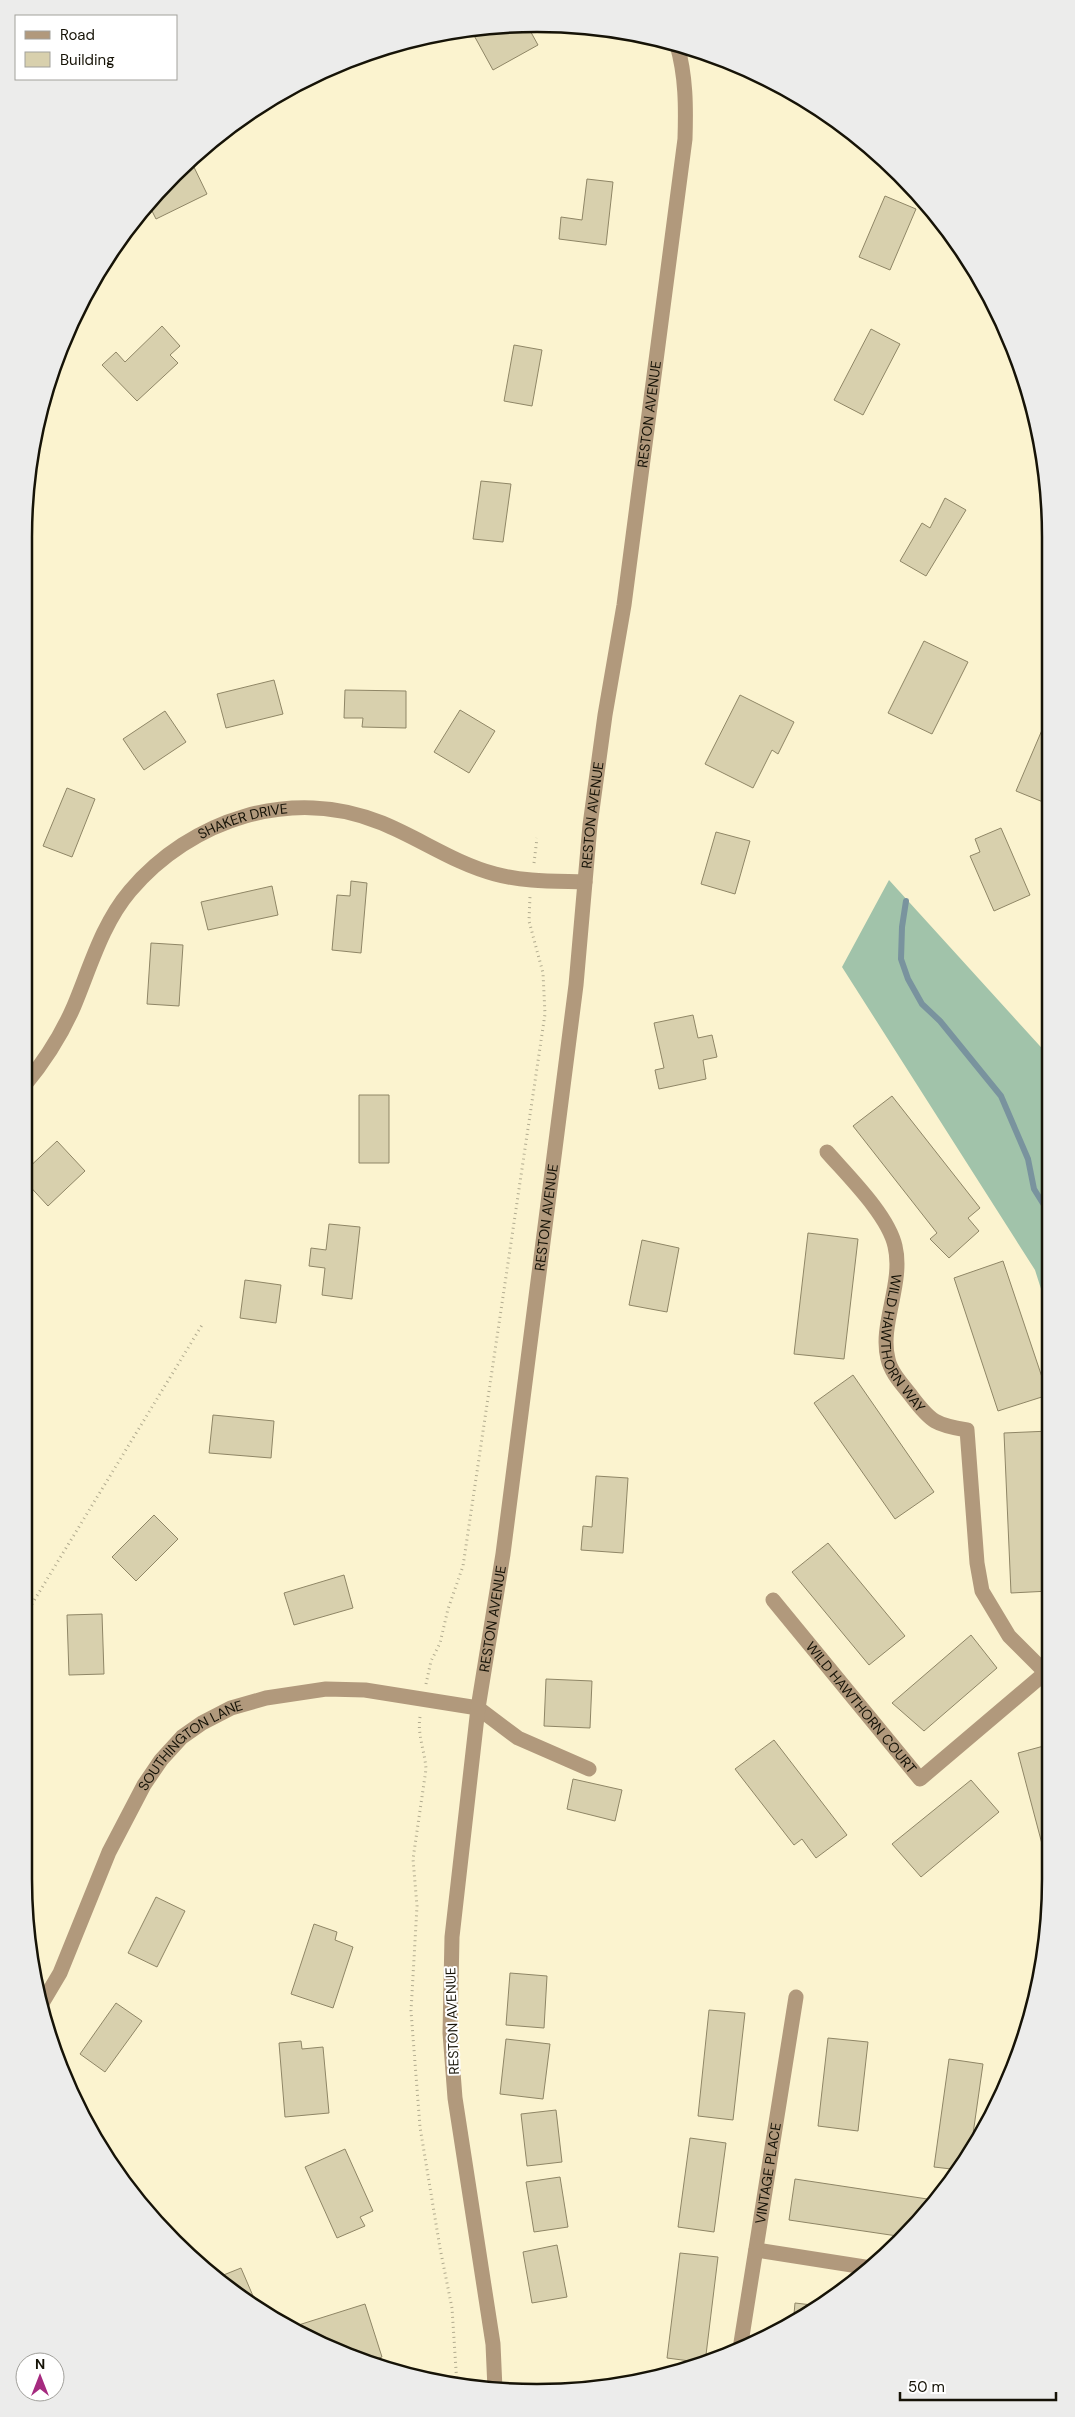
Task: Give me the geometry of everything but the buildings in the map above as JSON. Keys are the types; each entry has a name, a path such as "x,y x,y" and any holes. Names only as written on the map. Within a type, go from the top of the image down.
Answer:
{"street":[{"name":"RESTON AVENUE","path":"495,2382 493,2344 455,2098 450,2033 452,1937 478,1708 503,1554 576,985 585,882 603,724 624,605 685,139 686,99 679,53"},
{"name":"SHAKER DRIVE","path":"32,1075 56,1042 107,928 129,893 151,869 182,845 217,825 261,811 291,808 326,808 357,814 383,823 463,864 497,875 532,880 585,882"},
{"name":"WILD HAWTHORN WAY","path":"827,1152 888,1224 895,1246 898,1266 886,1340 887,1358 893,1372 927,1416 942,1426 967,1430 977,1563 982,1592 1009,1636 1042,1670"},
{"name":"WILD HAWTHORN COURT","path":"773,1600 920,1779 1042,1681"},
{"name":"SOUTHINGTON LANE","path":"46,1995 60,1973 117,1834 152,1772 182,1737 202,1723 231,1708 266,1698 326,1689 365,1690 478,1708"},
{"path":"478,1708 518,1738 589,1769"},
{"name":"VINTAGE PLACE","path":"741,2341 796,1997"},
{"path":"756,2250 861,2266"}],"path":[{"path":"457,2378 452,2308 420,2127 410,2011 417,1906 413,1859 426,1769 426,1755 419,1724 431,1661 440,1642 448,1609 463,1566 543,1024 543,973 529,921 537,838"},
{"path":"32,1604 202,1326"}],"green space":[{"path":"889,880 1042,1048 1042,1292 1035,1270 842,967"}],"waterway":[{"path":"906,901 902,927 901,959 908,979 922,1004 940,1021 1001,1096 1028,1159 1034,1189 1042,1202"}]}
